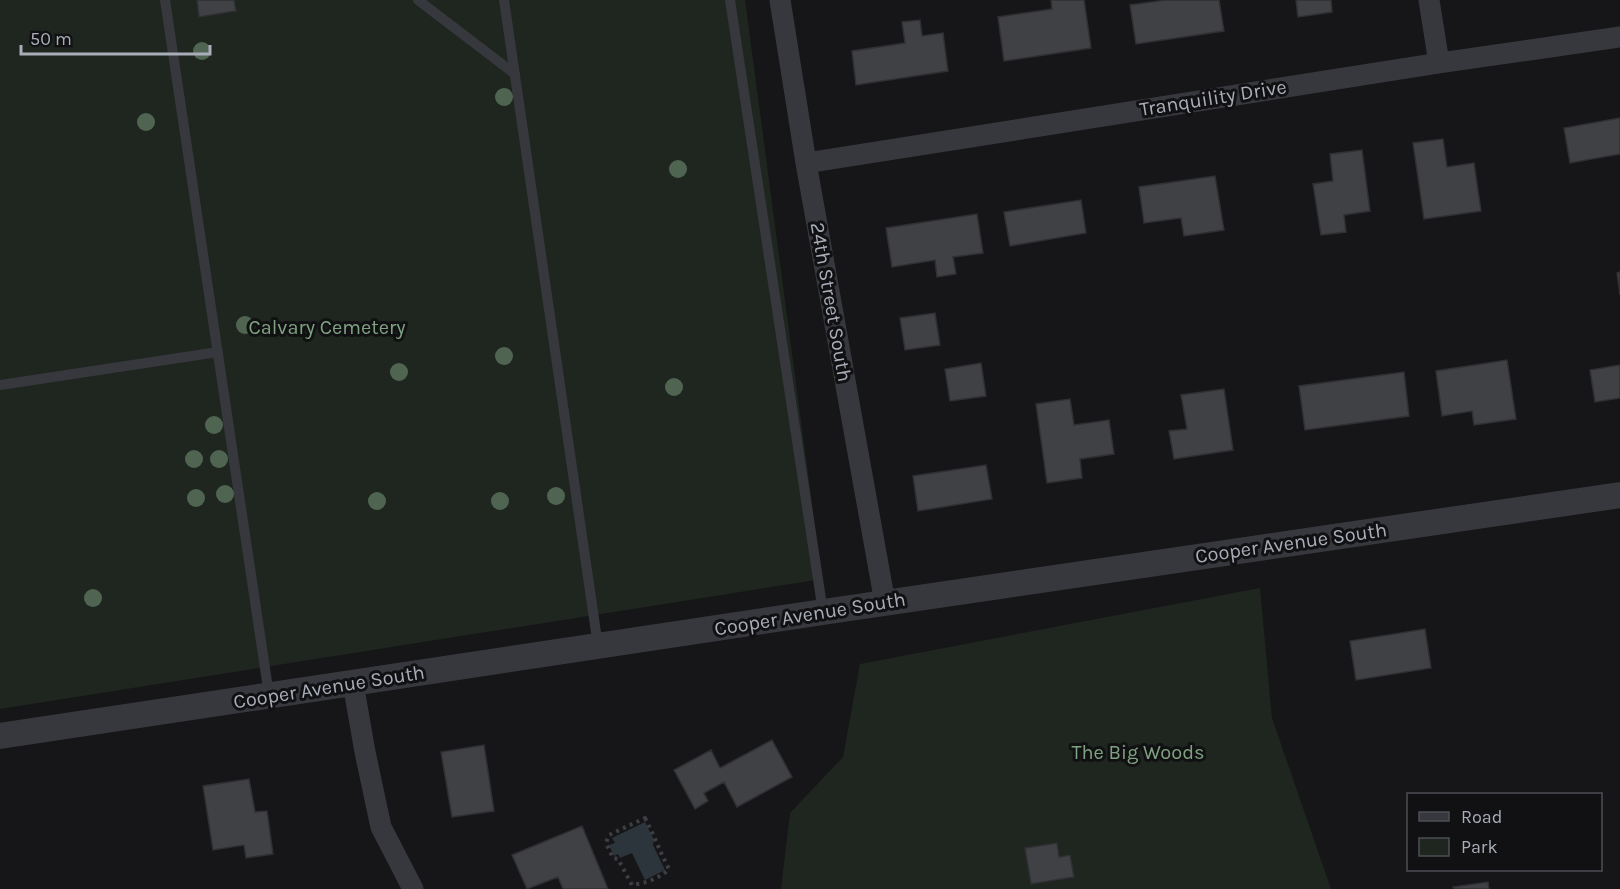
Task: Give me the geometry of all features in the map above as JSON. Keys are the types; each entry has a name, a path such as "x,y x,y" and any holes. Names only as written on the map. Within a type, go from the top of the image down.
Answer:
{"street":[{"name":"24th Street South","path":"780,0 806,163 885,603"},
{"path":"1429,0 1439,63"},
{"name":"Tranquility Drive","path":"806,163 1439,63 1620,37"},
{"name":"Cooper Avenue South","path":"0,736 1620,495"},
{"path":"353,683 364,752 381,827 413,889"}],"lane":[{"path":"165,0 270,696"},
{"path":"418,0 515,74"},
{"path":"504,0 598,646"},
{"path":"729,0 823,612"},
{"path":"0,385 218,351"}],"path":[{"path":"645,818 669,869 646,883 632,885 618,859 613,858 606,843 609,835 645,818"}],"green space":[{"name":"Calvary Cemetery","path":"0,0 745,0 822,579 0,709"},
{"name":"The Big Woods","path":"1260,588 1272,718 1331,889 781,889 790,813 843,757 860,664"}],"shaded area":[{"path":"645,822 665,870 645,880 632,853 620,858 618,854 614,856 609,845 615,843 612,838"}],"building":[{"path":"197,0 234,0 236,11 199,17"},
{"path":"1051,0 1084,0 1091,48 1004,61 998,17 1052,9"},
{"path":"1166,0 1219,0 1224,31 1136,44 1130,5"},
{"path":"1296,0 1331,0 1332,12 1298,17"},
{"path":"920,20 922,36 943,33 948,71 856,85 852,51 905,43 902,22"},
{"path":"1620,118 1620,154 1570,163 1564,128"},
{"path":"1443,139 1447,167 1474,163 1481,211 1424,219 1413,143"},
{"path":"1362,150 1370,211 1344,215 1346,232 1321,235 1313,184 1333,181 1330,154"},
{"path":"1215,176 1224,230 1184,236 1181,218 1144,223 1139,187"},
{"path":"1081,200 1086,233 1010,246 1004,212"},
{"path":"977,214 983,253 953,257 956,274 937,277 935,260 892,267 886,228"},
{"path":"1620,272 1620,295 1617,273"},
{"path":"935,313 940,345 905,350 900,318"},
{"path":"1507,360 1516,419 1474,425 1472,411 1442,416 1436,371"},
{"path":"981,363 986,396 950,401 945,369"},
{"path":"1620,365 1620,398 1595,402 1590,370"},
{"path":"1404,372 1409,416 1305,430 1299,386"},
{"path":"1224,389 1233,450 1174,459 1169,431 1187,429 1181,395"},
{"path":"1070,399 1074,425 1109,420 1114,454 1080,459 1082,478 1047,483 1036,404"},
{"path":"986,465 992,499 918,511 913,476"},
{"path":"1425,629 1431,668 1356,680 1350,641"},
{"path":"772,740 792,777 737,807 724,782 704,793 708,801 695,809 674,770 711,750 720,768"},
{"path":"484,745 494,811 452,817 441,752"},
{"path":"249,779 255,812 267,811 273,854 246,858 244,845 213,850 203,786"},
{"path":"582,826 608,889 563,889 558,877 527,889 512,855"},
{"path":"1057,843 1059,857 1070,855 1074,877 1031,884 1025,848"},
{"path":"1488,882 1489,889 1454,889 1453,887"}]}
